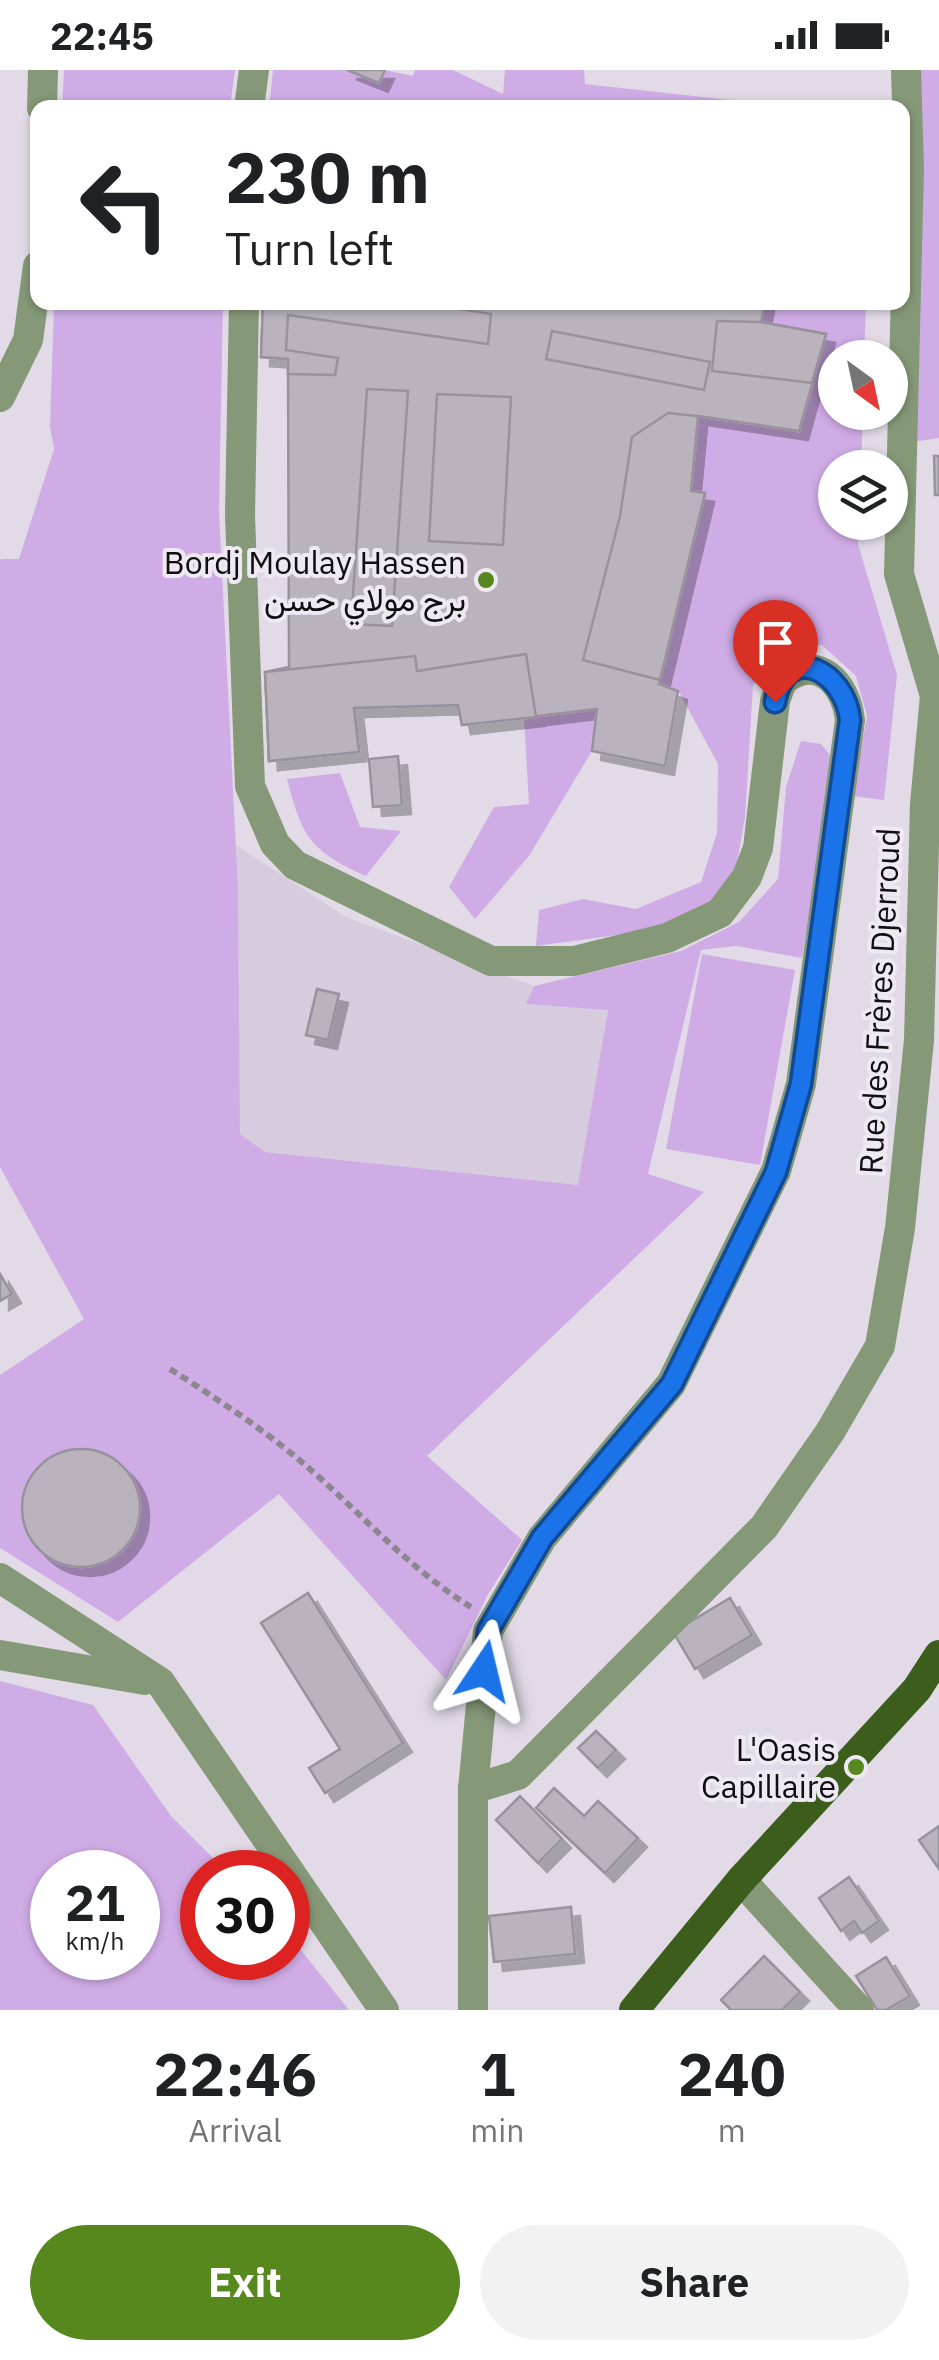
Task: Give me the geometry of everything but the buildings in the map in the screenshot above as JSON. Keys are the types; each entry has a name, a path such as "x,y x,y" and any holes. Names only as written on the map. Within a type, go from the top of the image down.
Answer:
{"main road":[{"path":"634,2010 742,1880 917,1689 939,1655"}],"street":[{"path":"42,70 42,100"},
{"path":"249,100 254,70"},
{"name":"Rue des Frères Djerroud","path":"906,70 907,100"},
{"path":"0,397 28,340 32,310"},
{"path":"244,310 240,516 250,786 274,844 295,865 491,961 574,961 667,938 720,913 747,877 758,848 775,702 782,681 808,666 817,668 832,678 848,703 850,720 801,1084 776,1172 672,1384 542,1538 488,1631 473,1789 473,2010"},
{"name":"Rue des Frères Djerroud","path":"473,1789 518,1775 764,1528 830,1432 880,1346 900,1228 919,1040 925,804 935,696 900,574 906,310"},
{"path":"0,1578 160,1682 384,2010"},
{"path":"0,1655 160,1682"},
{"path":"742,1880 858,2010"}],"path":[{"path":"170,1369 250,1422 317,1475 425,1578 494,1620"}],"shaded area":[{"path":"64,70 235,70 231,100 62,100"},
{"path":"273,70 347,70 379,83 385,70 413,76 415,70 453,70 503,94 505,70 584,70 585,84 730,100 270,100"},
{"path":"904,70 939,70 939,438 906,443 905,310 910,310 910,100 904,100"},
{"path":"54,310 223,310 219,511 238,889 240,1134 265,1152 578,1185 608,1010 526,1004 534,986 681,951 739,922 778,879 786,787 801,741 821,744 835,761 802,958 736,946 701,950 648,1174 704,1192 427,1456 522,1540 487,1596 446,1680 279,1494 118,1622 0,1548 0,1375 84,1319 0,1167 0,562 19,559 54,449 50,427"},
{"path":"764,310 866,310 865,340 825,340 826,335 761,322"},
{"path":"818,363 818,430 862,430 862,450 818,450 818,540 858,540 897,675 884,800 852,796 867,716 856,676 822,645 783,648 753,685 745,818 735,874 704,910 662,929 536,946 539,910 583,899 636,909 701,882 717,833 718,764 679,692 659,684 704,493 691,491 698,416 799,431"},
{"path":"597,709 592,751 529,856 475,919 449,887 494,807 529,804 524,718"},
{"path":"340,773 360,827 401,831 366,876 332,858 311,840 287,779"},
{"path":"236,845 346,917 534,986 527,1004 608,1009 579,1185 265,1152 240,1134"},
{"path":"702,954 795,970 760,1165 666,1149"},
{"path":"0,1681 93,1705 171,1816 205,1850 180,1850 180,1980 310,1980 310,1961 349,2010 0,2010"}],"place":[{"name":"Bordj Moulay Hassen برج مولاي حسن","path":"486,580"},
{"name":"L'Oasis Capillaire","path":"856,1767"}],"route":[{"path":"484,1671 488,1631 542,1538 672,1384 717,1284 776,1172 801,1084 850,720 842,691 817,668 808,666 789,675 777,690 775,702"}]}
